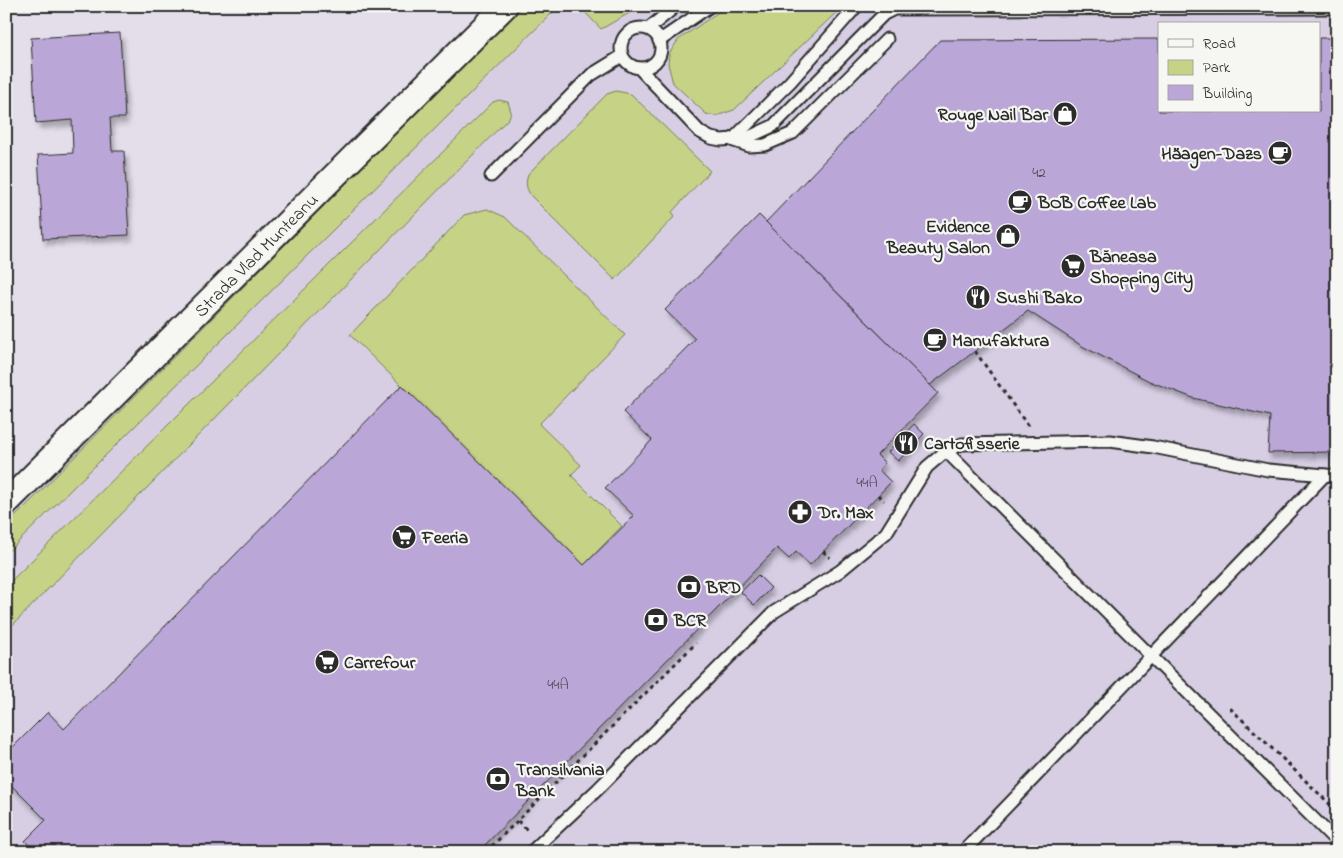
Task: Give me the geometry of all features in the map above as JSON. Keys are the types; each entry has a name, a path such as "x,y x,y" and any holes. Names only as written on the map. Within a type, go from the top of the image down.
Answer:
{"street":[{"name":"Strada Vlad Munteanu","path":"6,503 505,6"}],"lane":[{"path":"648,29 676,6"},
{"path":"659,41 710,6"},
{"path":"732,140 856,7"},
{"path":"638,68 652,65 657,60 661,47 659,41 648,29 636,28 626,34 621,44 622,56 629,64 638,68 700,132 721,140 732,140 760,134 773,126 884,14 894,9 1337,8"},
{"path":"732,140 743,145 755,146 765,145 788,136 815,112 887,38"},
{"path":"491,176 591,75 622,56"},
{"path":"530,852 598,789 774,612 840,571 886,533 927,467 946,451 962,444 1110,441 1153,447 1268,470 1331,476"},
{"path":"946,451 1337,842"},
{"path":"962,852 1331,476"}],"path":[{"path":"975,351 1030,430"},
{"path":"878,495 884,500"},
{"path":"824,551 831,559"},
{"path":"486,852 696,642"}],"shaded area":[{"path":"505,6 1337,6 1337,852 6,852 6,503"}],"green space":[{"path":"522,6 559,6 6,554 6,526"},
{"path":"579,6 642,6 601,29"},
{"path":"727,6 843,6 734,110 716,116 706,114 673,83 668,64 669,54 678,40"},
{"path":"616,91 631,94 710,171 672,212 675,216 615,280 532,197 526,183 528,174 607,94"},
{"path":"499,100 508,102 511,112 509,118 6,632 6,586 493,102"},
{"path":"487,209 505,217 625,335 539,424 581,465 571,475 622,526 584,565 350,335 464,215"}],"building":[{"path":"120,33 125,118 110,118 112,151 124,151 129,235 43,239 38,155 73,153 72,120 36,123 31,38"},
{"name":"Băneasa Shopping City","path":"1320,38 1337,38 1337,452 1268,453 1270,416 1193,398 1149,381 1082,346 1028,311 930,385 766,222 940,40 1158,39 1158,112 1320,112"},
{"name":"Feeria","path":"759,215 938,393 877,455 885,463 879,470 891,482 810,565 796,552 789,559 777,548 478,852 64,852 62,850 60,852 36,852 25,841 46,820 6,780 6,754 48,712 64,729 402,385 584,565 634,516 605,488 652,440 623,412 695,339 665,310"},
{"name":"Cartofisserie","path":"914,424 924,434 898,461 888,452"},
{"path":"758,575 771,588 754,605 741,592"}],"place":[{"name":"Rouge Nail Bar","path":"1065,114"},
{"name":"Häagen-Dazs","path":"1280,153"},
{"name":"BOB Coffee Lab","path":"1020,202"},
{"name":"Evidence Beauty Salon","path":"1008,236"},
{"name":"Băneasa Shopping City","path":"1073,266"},
{"name":"Sushi Bako","path":"978,297"},
{"name":"Manufaktura","path":"935,340"},
{"name":"Cartofisserie","path":"906,443"},
{"name":"Dr. Max","path":"800,512"},
{"name":"Feeria","path":"404,537"},
{"name":"BRD","path":"689,587"},
{"name":"BCR","path":"656,620"},
{"name":"Carrefour","path":"327,662"},
{"name":"Transilvania Bank","path":"498,779"}]}
